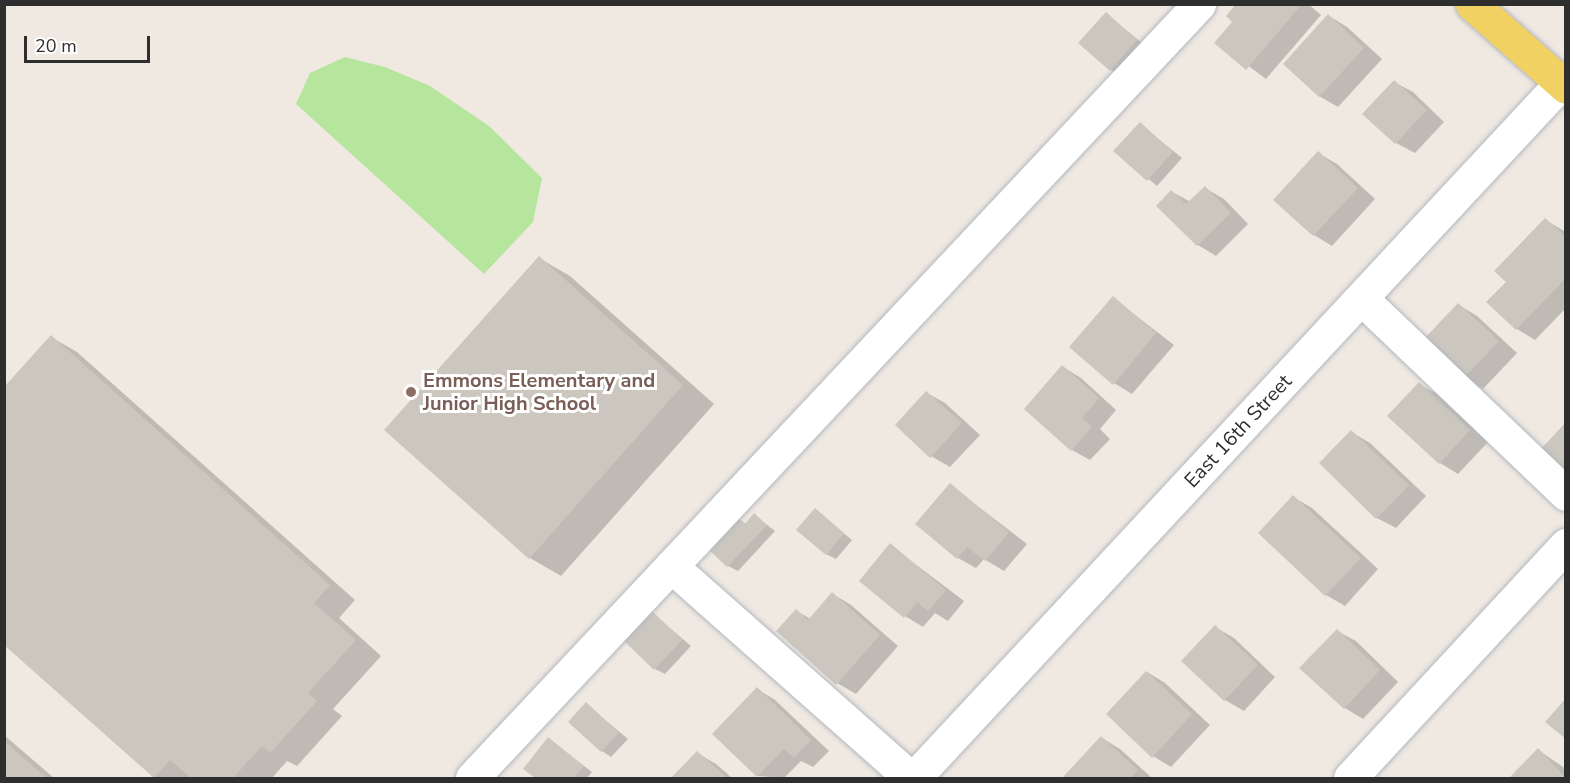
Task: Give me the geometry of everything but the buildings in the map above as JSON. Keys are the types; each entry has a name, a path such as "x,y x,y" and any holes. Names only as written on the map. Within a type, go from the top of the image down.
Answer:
{"main road":[{"path":"1472,4 1563,85"}],"street":[{"path":"472,778 1199,4"},
{"name":"East 16th Street","path":"913,778 1563,85"},
{"path":"1361,298 1566,494"},
{"path":"1350,778 1566,545"},
{"path":"671,566 913,778"}],"green space":[{"path":"345,57 385,67 430,86 489,126 542,178 533,222 484,274 296,104 310,73"}],"place":[{"name":"Emmons Elementary and Junior High School","path":"411,392"}]}
